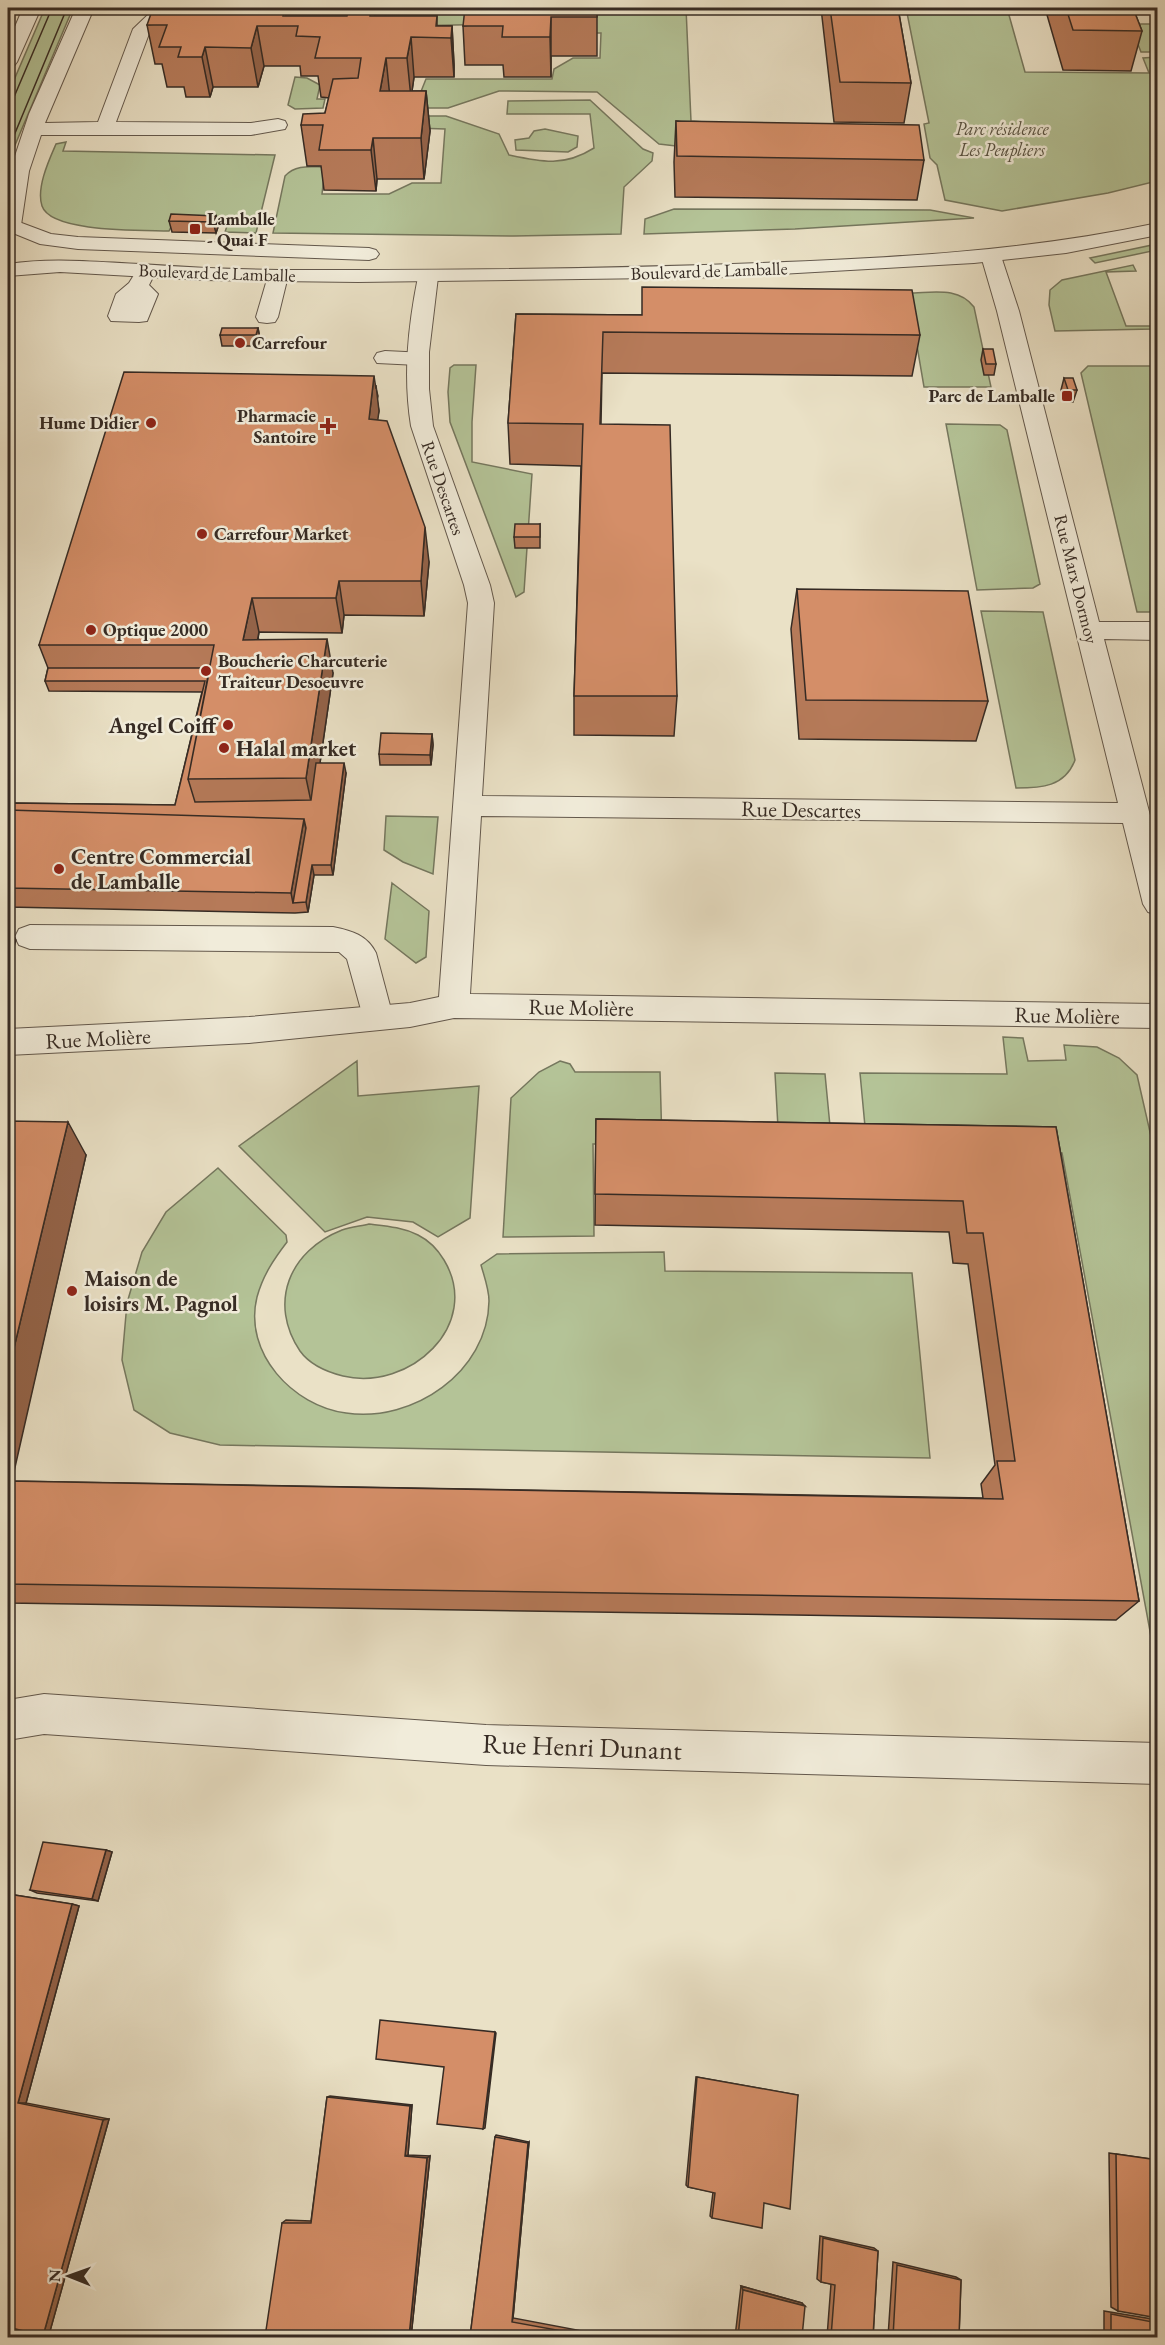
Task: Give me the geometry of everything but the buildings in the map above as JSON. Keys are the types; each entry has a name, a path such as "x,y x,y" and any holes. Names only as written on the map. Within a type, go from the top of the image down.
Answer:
{"street":[{"path":"8,62 32,8"},
{"path":"8,260 20,245 20,238 9,224 24,157 85,8"},
{"path":"105,128 142,28 164,8"},
{"path":"142,28 163,29"},
{"path":"34,129 251,129 278,124"},
{"name":"Boulevard de Lamballe","path":"8,270 53,265 142,279 278,276 432,263 604,275 892,263 987,247 1087,223"},
{"name":"Boulevard de Lamballe","path":"9,224 47,240 78,243 393,255"},
{"name":"Boulevard de Lamballe","path":"987,247 1068,248 1158,229"},
{"name":"Rue Marx Dormoy","path":"987,247 1008,311 1158,904"},
{"name":"Rue Descartes","path":"432,263 418,358 418,404 422,426 477,585 481,603 454,1005"},
{"path":"267,317 278,276"},
{"path":"129,316 147,294 142,279"},
{"path":"385,358 418,358"},
{"path":"1088,630 1158,630"},
{"name":"Rue Descartes","path":"468,806 1134,813"},
{"path":"30,937 333,939 348,942 361,953 378,1017"},
{"name":"Rue Molière","path":"8,1042 249,1030 410,1015 454,1005 1158,1016"},
{"name":"Rue Henri Dunant","path":"8,1720 44,1714 486,1745 1158,1764"}],"green space":[{"path":"45,8 73,8 10,157 8,173 8,94"},
{"path":"386,8 578,8 516,17 508,24 400,26 385,19"},
{"path":"596,8 686,8 691,121 719,123 676,146 659,144 597,92 499,91 448,108 400,108 418,99 426,79 552,79 554,69 573,58 600,58 601,33 577,33"},
{"name":"Parc résidence Les Peupliers","path":"906,8 1007,8 1025,72 1149,73 1143,58 1157,57 1157,181 1108,193 1002,211 945,200 937,165 930,158 924,124 929,123"},
{"path":"1130,24 1157,24 1157,52 1141,52"},
{"path":"295,77 307,78 320,85 317,99 325,99 323,108 295,109 288,105"},
{"path":"590,100 643,149 653,153 652,161 624,187 621,234 514,236 273,233 285,176 299,168 325,167 322,194 389,194 412,183 441,183 445,129 415,128 399,116 446,116 499,134 509,155 532,160 553,161 573,158 594,148 590,114 507,114 508,101"},
{"path":"545,129 578,136 577,147 568,152 516,150 515,140 529,138 534,131"},
{"path":"66,142 63,151 275,155 256,233 225,232 227,226 172,225 169,231 100,228 80,226 49,215 42,206 41,199 44,174 56,144"},
{"path":"674,209 930,210 974,218 795,229 644,234 645,219"},
{"path":"1157,244 1157,250 1095,263 1090,258"},
{"path":"1133,265 1136,271 1106,272 1126,326 1157,326 1153,329 1055,331 1049,305 1050,290 1062,280"},
{"path":"944,292 968,300 974,307 991,387 924,387 908,293"},
{"path":"454,365 476,365 472,462 532,474 524,592 516,597 450,422 448,392 450,368"},
{"path":"1088,366 1157,366 1157,612 1137,612 1081,373"},
{"path":"946,424 1000,425 1007,430 1040,584 1033,588 977,590"},
{"path":"981,611 1043,612 1075,760 1071,769 1059,781 1043,786 1016,788"},
{"path":"386,816 438,817 433,874 403,862 384,850"},
{"path":"392,883 429,911 426,957 416,963 385,939"},
{"path":"1003,1037 1023,1038 1028,1061 1066,1060 1064,1045 1097,1047 1119,1058 1137,1075 1158,1167 1157,1645 1152,1642 1062,1153 867,1148 860,1073 1007,1074"},
{"path":"357,1061 358,1096 479,1086 470,1218 438,1237 413,1222 367,1217 325,1232 239,1146"},
{"path":"560,1061 570,1064 575,1072 660,1072 662,1144 593,1144 594,1236 503,1237 511,1098 539,1072"},
{"path":"775,1073 825,1074 832,1147 779,1146"},
{"path":"218,1168 286,1235 287,1242 269,1268 257,1297 255,1318 258,1338 265,1356 276,1373 308,1400 326,1408 346,1413 371,1414 396,1410 420,1401 442,1387 461,1370 476,1350 485,1327 489,1296 481,1265 497,1254 664,1252 665,1271 912,1273 930,1458 220,1445 170,1433 134,1410 122,1360 127,1303 142,1252 166,1212"},
{"path":"369,1224 412,1232 433,1246 444,1260 454,1284 454,1308 447,1329 433,1348 414,1363 392,1374 368,1378 343,1376 319,1367 300,1351 290,1333 285,1297 289,1280 297,1265 309,1251 324,1239 342,1230"}],"tram line":[{"path":"8,111 52,8"},
{"path":"8,150 67,8"}],"place":[{"name":"Lamballe - Quai F","path":"195,229"},
{"name":"Carrefour","path":"240,343"},
{"name":"Parc de Lamballe","path":"1067,396"},
{"name":"Hume Didier","path":"151,423"},
{"name":"Pharmacie Santoire","path":"328,426"},
{"name":"Carrefour Market","path":"202,534"},
{"name":"Optique 2000","path":"91,630"},
{"name":"Boucherie Charcuterie Traiteur Desoeuvre","path":"206,671"},
{"name":"Angel Coiff","path":"228,725"},
{"name":"Halal market","path":"224,748"},
{"name":"Centre Commercial de Lamballe","path":"59,869"},
{"name":"Maison de loisirs M. Pagnol","path":"72,1291"}]}
